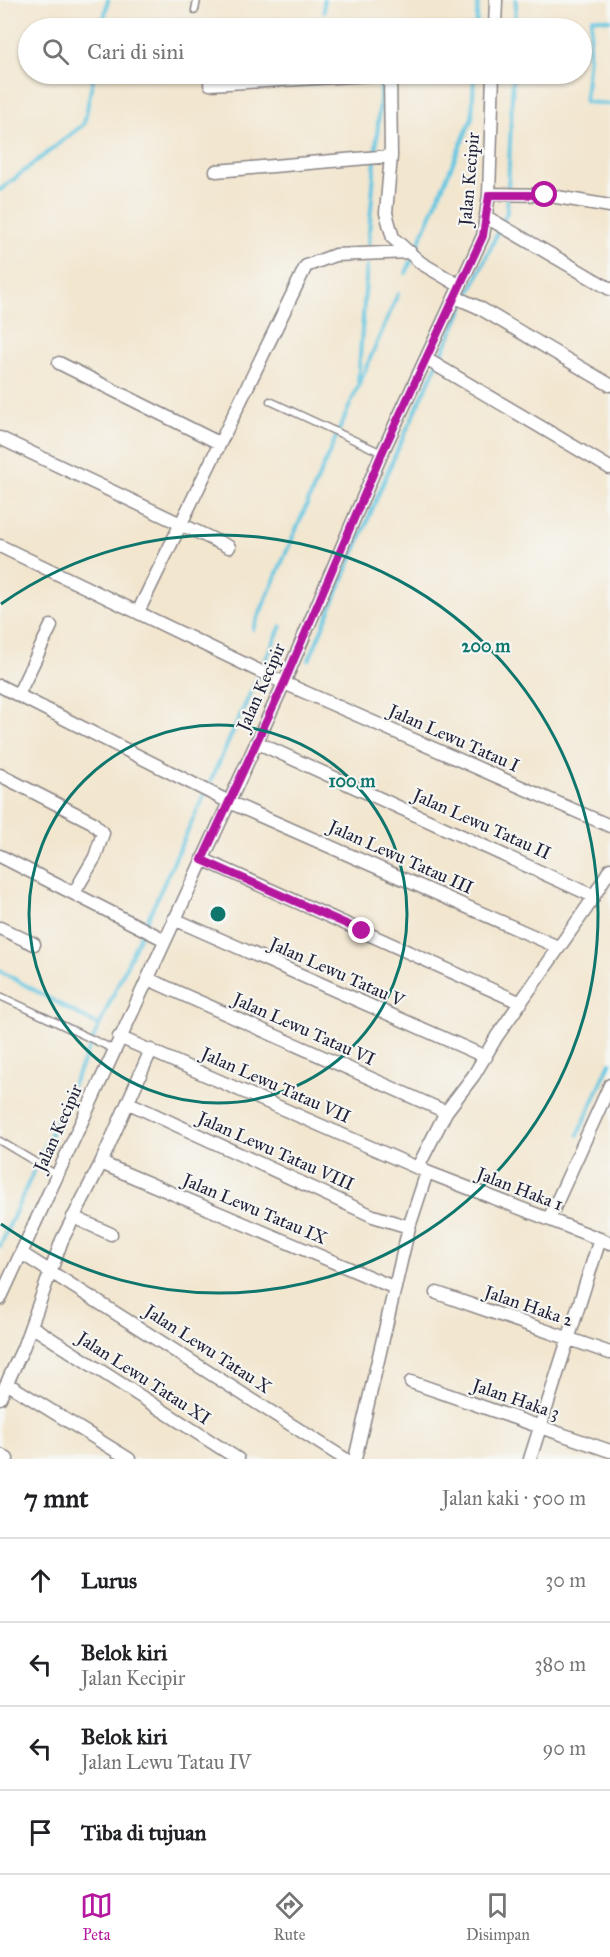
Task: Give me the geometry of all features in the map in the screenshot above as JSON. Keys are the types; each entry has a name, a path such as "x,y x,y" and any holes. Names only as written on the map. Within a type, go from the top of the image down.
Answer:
{"street":[{"path":"495,18 496,0"},
{"path":"389,84 391,156 386,213 393,238 478,307 610,385"},
{"name":"Jalan Kecipir","path":"0,1299 113,1049 148,979 284,683 382,453 429,361 492,221 495,194 493,84"},
{"path":"216,171 391,156"},
{"path":"495,194 545,195 610,206"},
{"path":"492,221 610,289"},
{"path":"138,612 306,266 334,255 410,252"},
{"path":"429,361 610,468"},
{"path":"59,363 219,443"},
{"path":"0,438 229,547"},
{"name":"Jalan Lewu Tatau I","path":"0,546 284,683 610,826"},
{"path":"18,695 51,626"},
{"name":"Jalan Lewu Tatau III","path":"0,686 229,802 558,947"},
{"name":"Jalan Lewu Tatau II","path":"256,742 593,896"},
{"path":"0,775 92,822 103,833 96,857 74,893"},
{"path":"0,856 165,940"},
{"path":"202,860 521,1003"},
{"path":"355,1459 422,1169 446,1112 486,1057 610,869"},
{"name":"Jalan Lewu Tatau V","path":"174,919 486,1057"},
{"path":"0,928 34,944"},
{"name":"Jalan Lewu Tatau VI","path":"148,979 446,1112"},
{"name":"Jalan Lewu Tatau VII","path":"119,1036 422,1169"},
{"path":"0,1398 8,1384 31,1326 50,1269 73,1216 129,1103 151,1050"},
{"path":"549,1219 606,1106 610,1085"},
{"name":"Jalan Lewu Tatau VIII","path":"129,1103 373,1216 409,1227"},
{"name":"Jalan Lewu Tatau IX","path":"101,1163 395,1288"},
{"name":"Jalan Haka 1","path":"422,1169 605,1241"},
{"path":"73,1216 111,1234"},
{"path":"530,1459 568,1338 605,1241"},
{"name":"Jalan Lewu Tatau X","path":"21,1253 50,1269 345,1459"},
{"name":"Jalan Haka 2","path":"436,1293 610,1353"},
{"name":"Jalan Lewu Tatau XI","path":"31,1326 238,1459"},
{"name":"Jalan Haka 3","path":"411,1382 610,1451"},
{"path":"8,1384 129,1459"},
{"path":"0,1455 7,1459"}],"lane":[{"path":"195,10 197,0"},
{"path":"270,401 382,453"},
{"path":"0,996 113,1049"},
{"path":"0,1141 57,1174"}],"waterway":[{"path":"104,18 108,0"},
{"path":"324,0 324,12"},
{"path":"477,18 478,0"},
{"path":"515,18 516,0"},
{"path":"592,18 610,20"},
{"path":"0,190 84,124 92,84"},
{"path":"368,245 381,84"},
{"path":"406,273 472,118 474,84"},
{"path":"309,660 392,462 507,212 513,84"},
{"path":"586,84 585,102 610,104"},
{"path":"358,382 367,266"},
{"path":"253,629 398,294"},
{"path":"0,971 99,1026 281,626"},
{"path":"0,1246 99,1026"},
{"path":"578,1135 610,1063"}],"route":[{"path":"362,931 202,860 284,683 382,453 483,236 488,218 489,195 514,193 545,195"}]}
